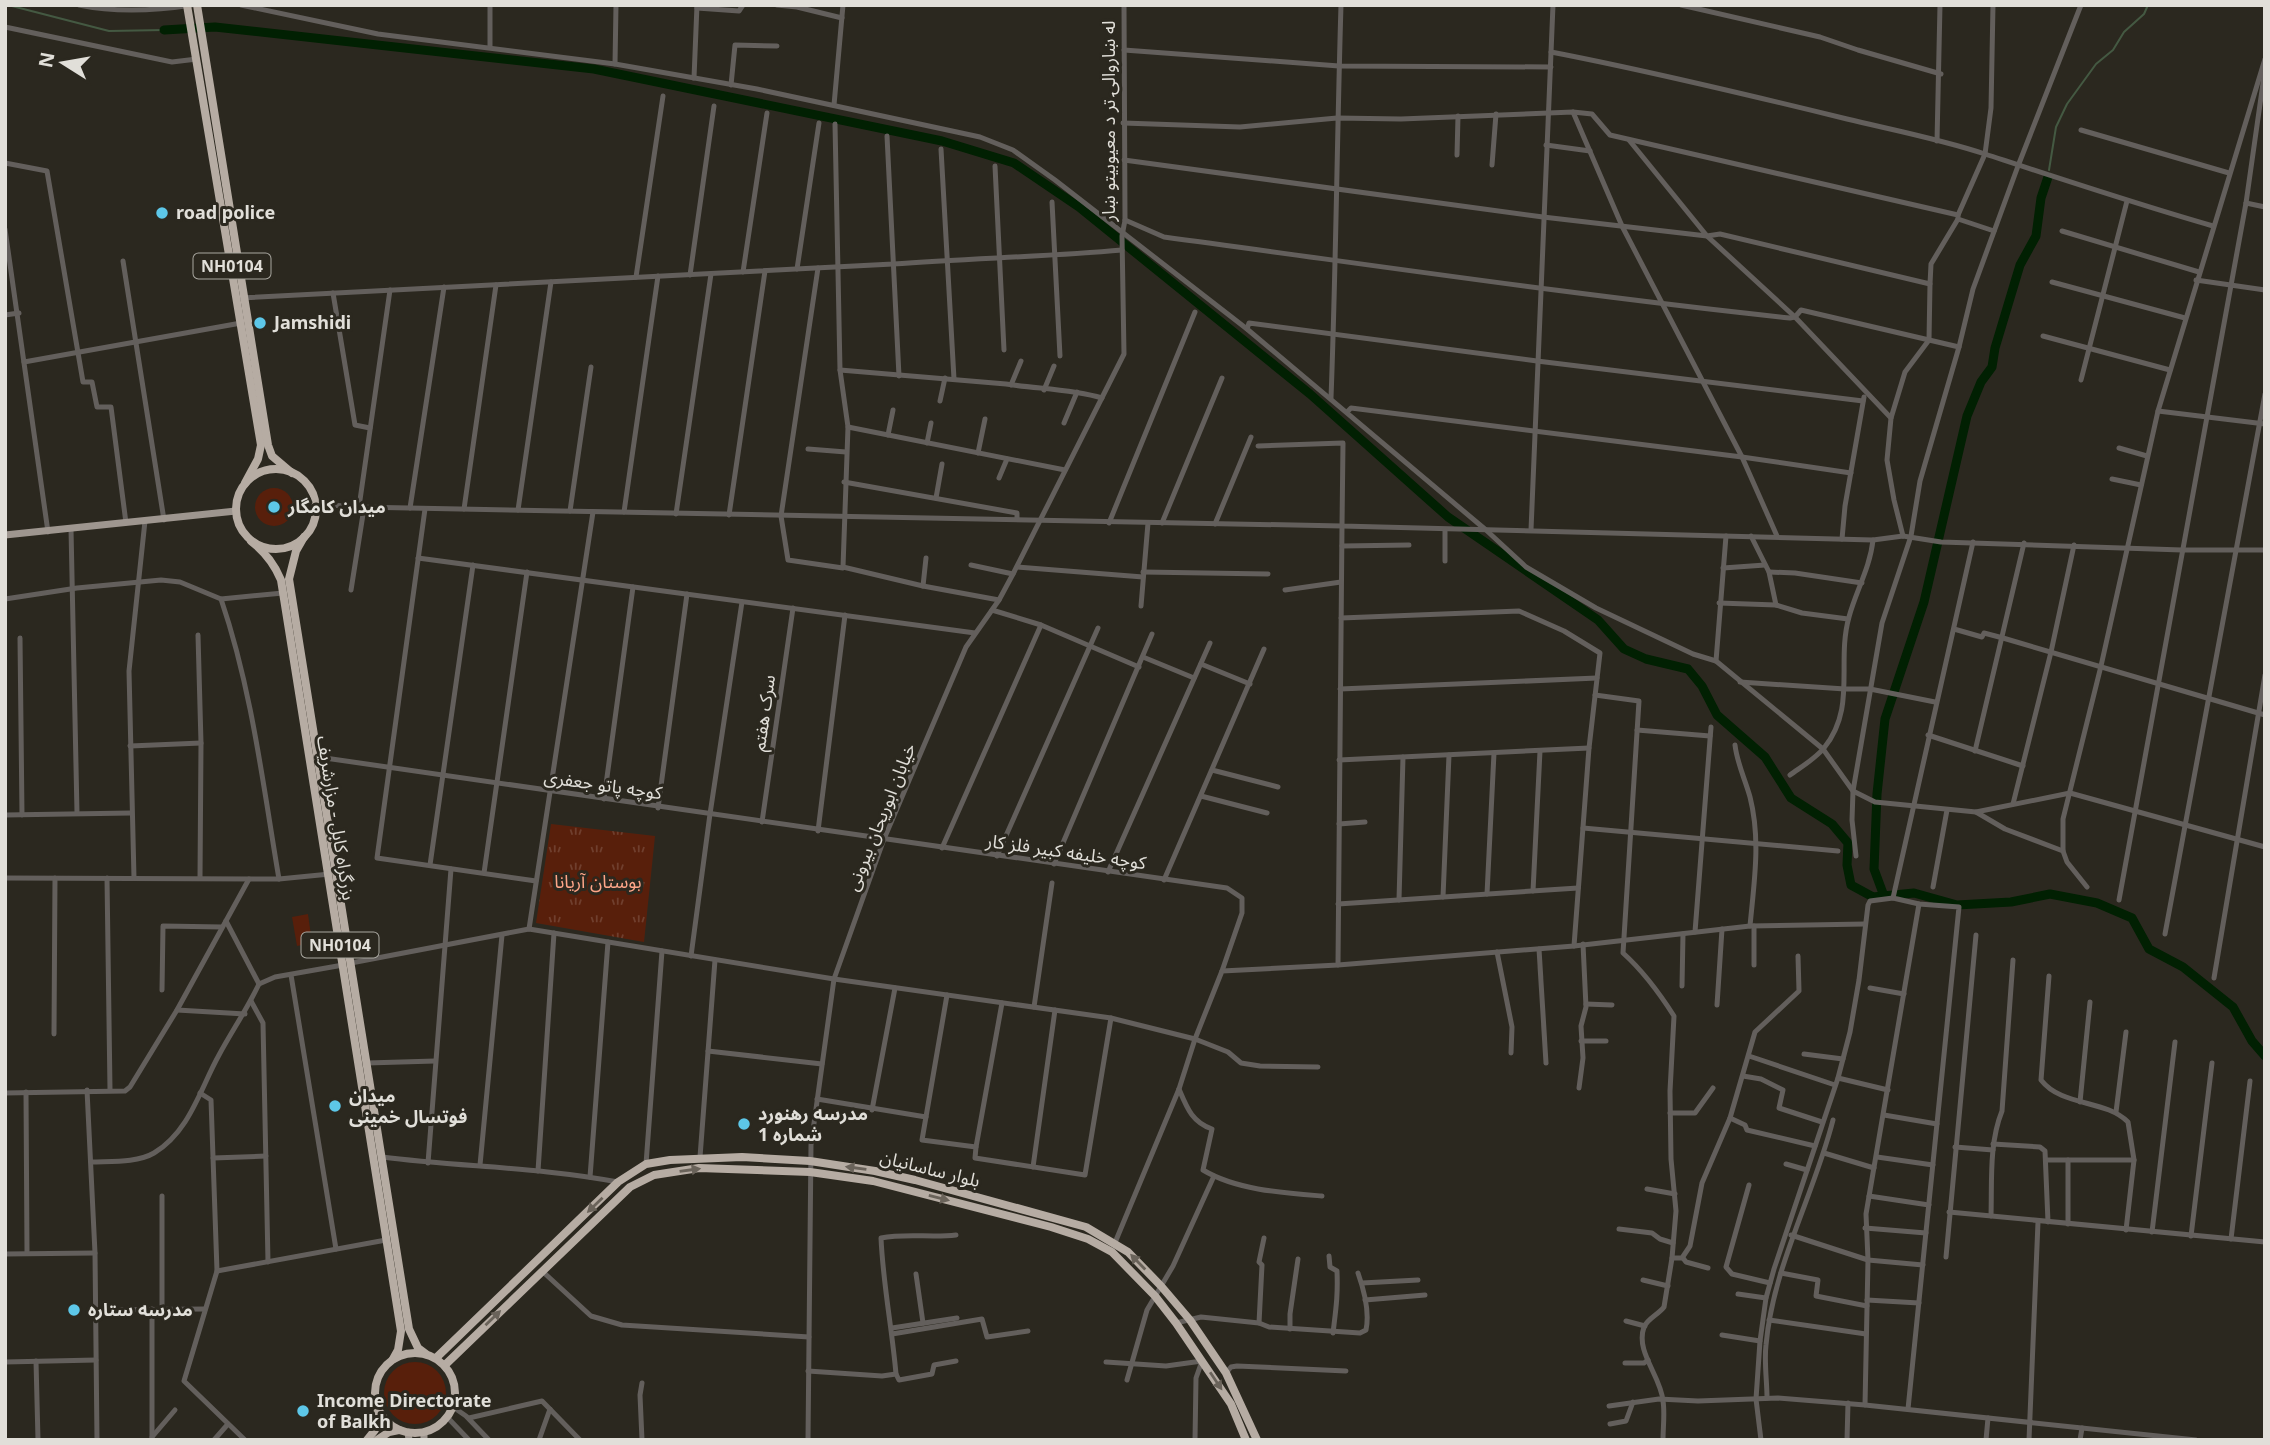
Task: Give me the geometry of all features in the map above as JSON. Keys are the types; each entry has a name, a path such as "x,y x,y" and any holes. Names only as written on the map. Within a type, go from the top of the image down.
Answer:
{"highway":[{"name":"NH0104","path":"192,7 241,298 241,323 261,445 256,465 238,496 236,511 243,533 251,541"},
{"name":"NH0104","path":"199,46 197,59 268,445 272,456 303,480 311,491 315,504 315,516 304,537"},
{"path":"245,483 267,470 292,473"},
{"path":"251,541 261,547 284,548 304,537"},
{"name":"بزرگراه کابل - مزارشریف","path":"304,537 296,551 289,579 318,757 333,874"},
{"name":"بزرگراه کابل - مزارشریف","path":"251,541 265,552 281,580 333,874 401,1331 398,1350 393,1359"},
{"name":"بزرگراه کابل - مزارشریف","path":"347,964 367,1063 410,1329 418,1348 426,1354"},
{"name":"بلوار ساسانیان","path":"436,1358 618,1182 646,1164 699,1157 810,1161 915,1180 1086,1227 1114,1247 1176,1323 1231,1404 1246,1440"},
{"name":"بلوار ساسانیان","path":"444,1365 630,1187 654,1175 699,1168 810,1172 873,1181 1051,1227 1128,1252 1190,1320 1226,1373 1257,1440"},
{"path":"377,1440 390,1432 424,1436 447,1417 455,1398 453,1380 436,1358 426,1354 403,1354 393,1359"},
{"name":"NH0104","path":"367,1440 375,1430 378,1409 375,1387 385,1366 393,1359"},
{"path":"378,1409 384,1418 406,1434"}],"main road":[{"path":"5,535 236,511"}],"street":[{"path":"79,5 99,10 140,11 192,7"},
{"path":"241,5 378,34 615,64 694,78 980,137 1013,150 1247,328 1526,567 1596,608 1693,654 1716,661 1823,749 1853,791 1875,802 1976,812 2070,793 2265,847"},
{"path":"490,5 490,47"},
{"path":"615,64 616,5"},
{"path":"694,78 696,7 739,11 743,5"},
{"path":"777,5 842,18"},
{"path":"834,105 843,5"},
{"name":"له ښاروالۍ تر د معیوبیتو ښار","path":"1122,248 1125,220 1124,5"},
{"path":"1331,398 1341,5"},
{"path":"1531,530 1553,5"},
{"path":"1681,5 1820,37 1941,74"},
{"path":"1937,141 1941,74 1940,5"},
{"path":"1903,536 1887,460 1891,418 1905,372 1929,340 1931,264 1958,217 1985,154 1991,107 1993,5"},
{"path":"1856,856 1852,820 1853,791 1882,623 1911,536 1920,481 1973,289 2081,7 2070,5"},
{"path":"5,27 172,62 197,59"},
{"path":"731,85 735,45 777,46"},
{"path":"1124,50 1339,66 1551,67"},
{"path":"1552,52 1765,99 1937,141 2055,175 2127,201 2213,226"},
{"path":"2087,887 2067,862 2063,851 2063,819 2101,666 2158,411 2265,59"},
{"path":"2119,900 2246,203 2265,69"},
{"path":"636,277 663,96"},
{"path":"690,275 714,106"},
{"path":"1123,123 1240,127 1337,118 1401,119 1548,112 1592,114 1610,135 1958,217 1994,231"},
{"path":"1573,112 1622,226 1742,457 1777,536"},
{"path":"743,272 767,113"},
{"path":"1492,165 1496,114"},
{"path":"1457,155 1458,116"},
{"path":"797,269 819,123"},
{"path":"835,124 840,370 848,427 843,568"},
{"path":"2081,130 2229,173"},
{"path":"887,136 899,376"},
{"path":"1629,140 1707,236 1795,317 1891,418"},
{"path":"1546,145 1590,151"},
{"path":"941,149 954,379"},
{"path":"1124,160 1543,217 1707,236 1720,234 1930,284"},
{"path":"5,163 47,171 83,383 92,382 97,407 111,407 126,523"},
{"path":"995,166 1004,350"},
{"path":"2081,380 2127,201"},
{"path":"1052,202 1060,356"},
{"path":"2246,203 2265,207"},
{"path":"1125,220 1164,237 1664,305 1795,317"},
{"path":"5,229 48,532"},
{"path":"2062,231 2199,272"},
{"path":"241,298 1055,256 1122,248"},
{"name":"خیابان ابوریحان بیرونی","path":"808,1440 810,1161 834,979 884,839 966,648 999,600 1013,574 1124,354 1122,248"},
{"path":"123,261 164,520"},
{"path":"818,268 781,516 788,560 843,568 999,600"},
{"path":"729,515 765,271"},
{"path":"676,514 711,274"},
{"path":"624,512 658,276"},
{"path":"2196,280 2265,290"},
{"path":"518,510 551,282"},
{"path":"2052,282 2185,318"},
{"path":"464,509 496,285"},
{"path":"410,508 444,287"},
{"path":"351,590 390,290"},
{"path":"333,293 355,425 370,428"},
{"path":"1795,317 1801,310 1959,347"},
{"path":"1109,523 1195,312"},
{"path":"5,314 19,313"},
{"path":"24,362 241,323"},
{"path":"1247,328 1250,323 1863,401"},
{"path":"2043,336 2170,370"},
{"path":"1011,385 1021,361"},
{"path":"1044,390 1054,366"},
{"path":"570,511 591,367"},
{"path":"840,370 1077,392 1102,398"},
{"path":"1162,523 1222,378"},
{"path":"940,401 945,379"},
{"path":"1842,539 1865,391"},
{"path":"1064,423 1077,392"},
{"path":"2165,934 2235,550 2262,424 2265,394"},
{"path":"1347,412 1351,408 1851,473"},
{"path":"888,435 893,410"},
{"path":"2158,411 2262,424"},
{"path":"978,453 985,419"},
{"path":"927,443 931,423"},
{"path":"848,427 1065,470"},
{"path":"1215,524 1251,437"},
{"path":"1258,446 1343,443 1338,965"},
{"path":"2119,448 2147,456"},
{"path":"808,449 846,452"},
{"path":"999,478 1007,459"},
{"path":"936,498 942,464"},
{"path":"2112,480 2141,485"},
{"path":"844,482 1017,513 1017,519"},
{"path":"315,504 361,508 844,518 1042,519 1109,523 1531,530 1873,540 1911,536 1938,542 2265,550"},
{"path":"425,509 377,858 536,881"},
{"path":"529,929 593,512"},
{"path":"134,878 129,671 145,521"},
{"path":"1141,606 1148,523"},
{"path":"71,529 78,813"},
{"path":"1445,530 1445,561"},
{"path":"1716,661 1726,536"},
{"path":"1751,536 1769,572 1776,605"},
{"path":"1790,775 1823,749 1840,723 1845,690 1844,654 1848,619 1871,561 1873,540"},
{"path":"1893,898 1973,542"},
{"path":"1975,751 2024,543"},
{"path":"1342,546 1409,545"},
{"path":"2013,803 2051,652 2074,545"},
{"path":"418,558 975,633"},
{"path":"923,586 926,558"},
{"path":"430,865 473,565"},
{"path":"971,565 1013,574"},
{"path":"1724,568 1765,565"},
{"path":"1017,566 1143,575 1268,574"},
{"path":"484,873 527,572"},
{"path":"1769,572 1862,583"},
{"path":"5,599 140,581 180,582 221,599 283,593"},
{"path":"1285,590 1341,582"},
{"path":"604,799 633,587"},
{"path":"658,808 687,594"},
{"path":"221,599 237,646 256,730 279,879"},
{"path":"691,956 709,814 742,601"},
{"path":"1719,603 1776,605 1848,619"},
{"name":"سرک هفتم","path":"762,822 793,608"},
{"path":"992,610 1041,625 1139,667"},
{"path":"1341,618 1520,611 1564,631 1600,653 1589,748 1574,946"},
{"path":"818,831 845,615"},
{"path":"942,848 1041,625"},
{"path":"998,856 1098,628"},
{"path":"1954,629 1982,637 1984,633 2003,638 2265,715"},
{"path":"1054,864 1152,634"},
{"path":"198,635 201,743 200,878"},
{"path":"20,638 22,815"},
{"path":"1108,872 1210,643"},
{"path":"1164,880 1264,649"},
{"path":"1143,657 1194,678"},
{"path":"1201,664 1250,684"},
{"path":"2214,978 2265,675"},
{"path":"1340,689 1597,678"},
{"path":"1740,682 1845,690 1870,689 1936,702"},
{"path":"1595,695 1639,701 1623,953 1643,970 1646,979 1674,1016 1670,1113 1675,1194 1672,1258 1664,1307 1644,1326 1647,1360 1657,1376 1663,1399 1664,1440"},
{"path":"1695,932 1711,726"},
{"path":"1637,730 1710,736"},
{"path":"1928,735 2023,766"},
{"path":"130,746 201,743"},
{"path":"1735,745 1750,798 1756,843 1752,926 1754,965"},
{"path":"1339,760 1589,748"},
{"path":"1532,891 1540,751"},
{"path":"1487,894 1494,753"},
{"path":"1443,897 1449,755"},
{"name":"کوچه پاتو جعفری","path":"318,757 884,839"},
{"path":"1399,900 1403,757"},
{"path":"1212,770 1278,787"},
{"path":"1201,796 1267,813"},
{"path":"1933,887 1947,810"},
{"path":"1976,812 2005,829 2063,851"},
{"path":"5,815 131,813"},
{"path":"1339,824 1365,822"},
{"path":"1583,828 1838,851"},
{"name":"کوچه خلیفه کبیر فلز کار","path":"884,839 1227,888 1242,898 1242,913 1222,971"},
{"path":"428,1163 451,869"},
{"path":"5,878 279,879 333,874"},
{"path":"54,1034 55,878"},
{"path":"107,878 110,1090"},
{"path":"5,1093 125,1091 130,1087 177,1010 249,879"},
{"path":"1034,1007 1052,883"},
{"path":"1338,904 1578,888"},
{"path":"1761,1440 1756,1399 1766,1298 1843,1059 1859,980 1868,903 1893,898 1919,904 1959,907 1908,1409"},
{"path":"1865,1405 1868,1260 1865,1228 1919,904"},
{"path":"226,920 259,984"},
{"path":"1114,1247 1179,1089 1222,971 1539,949 1752,926 1865,923"},
{"path":"162,990 163,926 222,927"},
{"path":"91,1162 138,1158 152,1154 179,1133 259,984 275,977 529,929 834,979 1111,1018 1195,1039 1228,1052 1241,1063 1318,1067"},
{"path":"1717,1005 1723,929"},
{"path":"538,1171 554,933"},
{"path":"1682,986 1683,933"},
{"path":"480,1166 502,935"},
{"path":"1946,1256 1976,935"},
{"path":"590,1177 608,942"},
{"path":"1579,1088 1586,1004 1583,944"},
{"path":"1539,949 1546,1063"},
{"path":"646,1164 662,951"},
{"path":"1497,952 1511,1027 1511,1053"},
{"path":"1683,1258 1690,1246 1702,1183 1730,1118 1756,1029 1799,991 1798,956"},
{"path":"699,1157 715,960"},
{"path":"1991,1216 1993,1147 1997,1122 2002,1111 2013,960"},
{"path":"291,975 336,1249"},
{"path":"2049,976 2039,1075 2045,1085 2080,1102 2116,1112 2128,1122 2134,1160 2126,1230"},
{"path":"872,1110 894,988"},
{"path":"1870,988 1904,994"},
{"path":"947,995 922,1140 976,1147"},
{"path":"251,1001 263,1023 268,1262"},
{"path":"2080,1102 2090,1002"},
{"path":"1002,1003 975,1158 1085,1175 1111,1018"},
{"path":"1586,1004 1612,1005"},
{"path":"177,1010 245,1014"},
{"path":"1032,1167 1055,1010"},
{"path":"2116,1112 2126,1032"},
{"path":"1581,1041 1606,1041"},
{"path":"2152,1232 2175,1042"},
{"path":"708,1051 822,1064"},
{"path":"1804,1054 1843,1059"},
{"path":"1749,1056 1835,1085"},
{"path":"367,1063 436,1061"},
{"path":"2191,1236 2212,1063"},
{"path":"1743,1076 1761,1079 1783,1090 1779,1108 1822,1122"},
{"path":"1838,1077 1888,1090"},
{"path":"2231,1239 2250,1081"},
{"path":"1670,1113 1695,1113 1713,1088"},
{"path":"1179,1089 1187,1110 1198,1124 1212,1129 1203,1170 1214,1177 1289,1193 1322,1196"},
{"path":"88,1090 95,1253 97,1440"},
{"path":"26,1092 27,1253"},
{"path":"200,1093 211,1100 216,1271 184,1381 244,1440"},
{"path":"817,1099 926,1117"},
{"path":"1884,1115 1937,1124"},
{"path":"1730,1118 1745,1125 1747,1130 1815,1146"},
{"path":"1767,1398 1766,1347 1771,1287 1781,1273 1833,1120"},
{"path":"1955,1147 2040,1147 2045,1151 2048,1222"},
{"path":"1824,1153 1874,1168"},
{"path":"213,1158 266,1156"},
{"path":"382,1157 538,1171 618,1182"},
{"path":"1877,1157 1933,1165"},
{"path":"2046,1160 2134,1160"},
{"path":"2068,1160 2068,1224"},
{"path":"1786,1164 1807,1170"},
{"path":"1127,1380 1147,1310 1206,1199 1214,1177"},
{"path":"1749,1185 1726,1267 1732,1274 1771,1287"},
{"path":"1647,1189 1675,1194"},
{"path":"162,1196 162,1309"},
{"path":"1869,1196 1929,1205"},
{"path":"1949,1212 2265,1242"},
{"path":"2029,1440 2038,1222"},
{"path":"1865,1228 1926,1233"},
{"path":"1619,1229 1651,1233 1660,1239 1673,1242"},
{"path":"1786,1233 1868,1260 1923,1265"},
{"path":"956,1235 903,1235 881,1238 884,1283 899,1380 932,1374 933,1365 956,1361"},
{"path":"1259,1323 1262,1264 1259,1262 1264,1238"},
{"path":"216,1271 386,1240"},
{"path":"5,1254 95,1253"},
{"path":"1329,1256 1330,1267 1337,1271 1338,1289 1338,1308 1333,1333"},
{"path":"1672,1258 1683,1258 1686,1262 1708,1268"},
{"path":"1290,1329 1298,1259"},
{"path":"542,1271 591,1316 622,1325 808,1337"},
{"path":"1176,1323 1201,1317 1259,1323 1269,1327 1360,1333 1366,1330 1365,1300 1358,1273"},
{"path":"1781,1273 1818,1280 1816,1296 1867,1303 1919,1303"},
{"path":"916,1274 923,1323"},
{"path":"1362,1283 1418,1280"},
{"path":"1643,1280 1668,1286"},
{"path":"1738,1294 1766,1298"},
{"path":"1365,1300 1426,1295"},
{"path":"96,1310 205,1309"},
{"path":"151,1439 152,1310"},
{"path":"892,1331 957,1318"},
{"path":"892,1331 982,1319 987,1336 1028,1331"},
{"path":"1769,1320 1866,1334"},
{"path":"1626,1321 1644,1326"},
{"path":"1722,1335 1760,1340"},
{"path":"5,1362 96,1360"},
{"path":"1625,1363 1644,1363 1647,1360"},
{"path":"1106,1362 1176,1366 1202,1361"},
{"path":"1195,1440 1196,1378 1202,1361"},
{"path":"36,1362 38,1440"},
{"path":"1226,1373 1231,1367 1237,1366 1346,1371"},
{"path":"808,1371 882,1376 896,1374"},
{"path":"642,1383 642,1440"},
{"path":"1609,1406 1663,1399 1674,1401 1767,1398 1848,1403 2082,1428 2127,1436 2196,1440"},
{"path":"469,1418 542,1401 580,1440"},
{"path":"1610,1424 1626,1421 1633,1402"},
{"path":"1847,1440 1848,1403"},
{"path":"453,1407 469,1418 489,1440"},
{"path":"538,1440 550,1409"},
{"path":"151,1439 174,1410"},
{"path":"447,1417 469,1440"},
{"path":"1986,1440 1988,1418"},
{"path":"214,1440 228,1424"},
{"path":"2080,1440 2082,1428"},
{"path":"568,1440 572,1431"}],"green space":[{"path":"274,488 287,494 293,507 287,520 274,526 261,520 255,507 261,494"},
{"name":"بوستان آریانا","path":"551,824 655,836 644,942 536,923"},
{"path":"308,914 312,943 297,946 292,917"},
{"path":"415,1362 437,1371 446,1393 437,1415 415,1424 393,1415 384,1393 393,1371"}],"waterway":[{"path":"8,5 109,31 164,30"},
{"path":"2049,170 2056,127 2067,104 2096,64 2113,50 2124,32 2144,14 2148,5"},
{"path":"164,30 215,27 594,69 942,141 1014,163 1079,207 1310,394 1448,517 1598,620 1624,649 1646,659 1688,669 1702,686 1717,715 1765,757 1791,798 1832,824 1848,843 1847,865 1851,885 1873,897 1914,893 1957,905 2011,902 2050,894 2097,903 2132,918 2149,949 2183,967 2233,1007 2252,1041 2265,1056"},
{"path":"1884,896 1874,869 1877,794 1885,719 1924,602 1967,416 1981,382 1992,367 1995,348 2020,265 2036,236 2041,198 2048,177"}],"place":[{"name":"road police","path":"162,213"},
{"name":"Jamshidi","path":"260,323"},
{"name":"میدان کامگار","path":"274,507"},
{"name":"میدان فوتسال خمینی","path":"335,1106"},
{"name":"مدرسه رهنورد شماره 1","path":"744,1124"},
{"name":"مدرسه ستاره","path":"74,1310"},
{"name":"Income Directorate of Balkh","path":"303,1411"}]}
